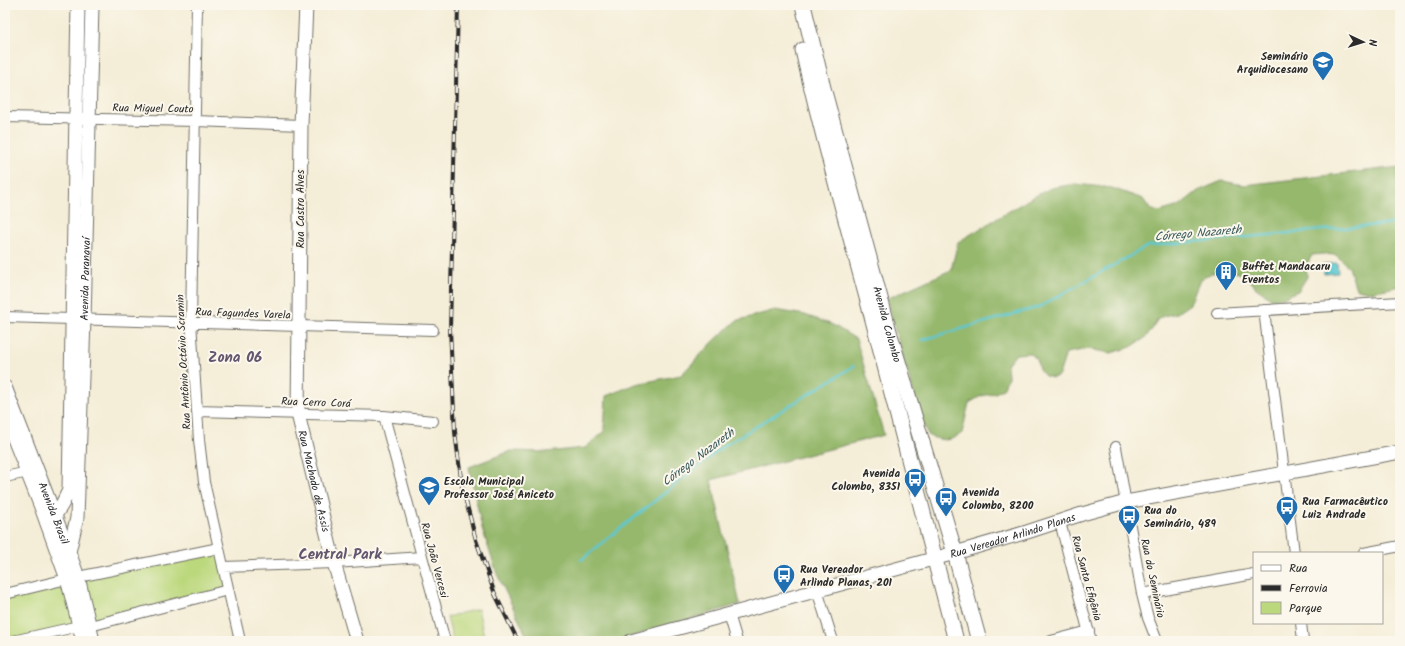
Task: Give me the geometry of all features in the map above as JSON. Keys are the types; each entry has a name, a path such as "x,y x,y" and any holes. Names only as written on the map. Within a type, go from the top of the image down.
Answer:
{"main road":[{"name":"Avenida Colombo","path":"793,5 812,91 878,337 956,641"},
{"name":"Avenida Colombo","path":"803,5 823,88 890,335 955,553 979,641"}],"street":[{"name":"Avenida Paranavaí","path":"78,5 83,119"},
{"name":"Avenida Paranavaí","path":"69,552 77,518 78,320 83,119 92,5"},
{"name":"Rua Antônio Octávio Scramin","path":"197,5 191,322 197,411 204,482 240,641"},
{"name":"Rua Castro Alves","path":"298,414 301,125 306,5"},
{"name":"Rua Miguel Couto","path":"5,117 301,125"},
{"path":"1217,313 1400,302"},
{"path":"1264,310 1294,552"},
{"name":"Rua Fagundes Varela","path":"5,317 433,330"},
{"name":"Avenida Paranavaí","path":"51,520 64,503 69,490 78,320"},
{"name":"Avenida Brasil","path":"5,388 72,578 84,626 93,641"},
{"name":"Rua Cerro Corá","path":"197,411 384,416 434,421"},
{"name":"Rua Machado de Assis","path":"298,414 334,563 357,641"},
{"name":"Avenida Brasil","path":"5,416 28,472 51,520 69,552 72,578"},
{"name":"Rua João Vercesi","path":"384,416 445,641"},
{"name":"Rua do Seminário","path":"1116,447 1142,594 1148,618 1157,641"},
{"name":"Rua Vereador Arlindo Planas","path":"631,641 955,553 1126,502 1400,452"},
{"path":"5,477 28,472"},
{"name":"Rua Santa Efigênia","path":"1060,522 1090,636"},
{"path":"1369,552 1400,546"},
{"path":"5,594 72,578 218,548"},
{"path":"223,567 334,563 422,557"},
{"path":"1142,594 1253,574"},
{"path":"13,641 84,626 228,590"},
{"path":"817,590 833,641"},
{"path":"729,614 737,641"},
{"path":"1301,624 1303,641"},
{"name":"Avenida Brasil","path":"83,641 84,626"},
{"path":"1051,641 1090,636"}],"green space":[{"path":"1400,167 1400,286 1372,292 1356,289 1349,267 1336,255 1322,254 1312,255 1306,266 1307,277 1298,291 1285,297 1272,299 1256,288 1246,275 1228,270 1212,273 1200,280 1190,304 1177,313 1163,316 1157,320 1145,338 1131,347 1111,353 1088,349 1066,353 1059,375 1053,378 1045,376 1039,369 1037,359 1029,353 1016,354 1007,364 1008,377 1003,389 995,393 981,396 969,403 962,433 946,440 929,436 922,422 886,299 951,270 958,242 1031,198 1051,188 1075,184 1112,188 1143,199 1150,209 1159,212 1179,206 1198,191 1222,181 1244,185"},
{"path":"775,310 805,315 833,325 856,339 884,435 711,480 740,604 616,641 529,641 497,574 482,528 469,467 511,451 546,452 585,448 604,432 606,396 636,384 681,375 736,321"},
{"path":"219,548 228,590 90,626 78,577"},
{"path":"67,579 79,626 13,641 5,641 5,594"},
{"path":"478,609 485,641 453,641 447,617"}],"water":[{"path":"1337,263 1338,273 1324,274 1323,264"}],"waterway":[{"name":"Córrego Nazareth","path":"922,340 1039,307 1148,246 1400,223"},
{"name":"Córrego Nazareth","path":"581,560 721,448 854,366"}],"railway":[{"path":"458,5 450,329 455,432 462,486 476,540 495,594 518,641"}],"place":[{"name":"Seminário Arquidiocesano","path":"1323,82"},
{"name":"Buffet Mandacaru Eventos","path":"1226,292"},
{"name":"Avenida Colombo, 8351","path":"915,498"},
{"name":"Escola Municipal Professor José Aniceto","path":"429,506"},
{"name":"Avenida Colombo, 8200","path":"946,518"},
{"name":"Rua Farmacêutico Luiz Andrade","path":"1287,526"},
{"name":"Rua do Seminário, 489","path":"1129,536"},
{"name":"Rua Vereador Arlindo Planas, 201","path":"784,594"}],"district":[{"name":"Zona 06","path":"235,357"},
{"name":"Central Park","path":"340,554"}]}
